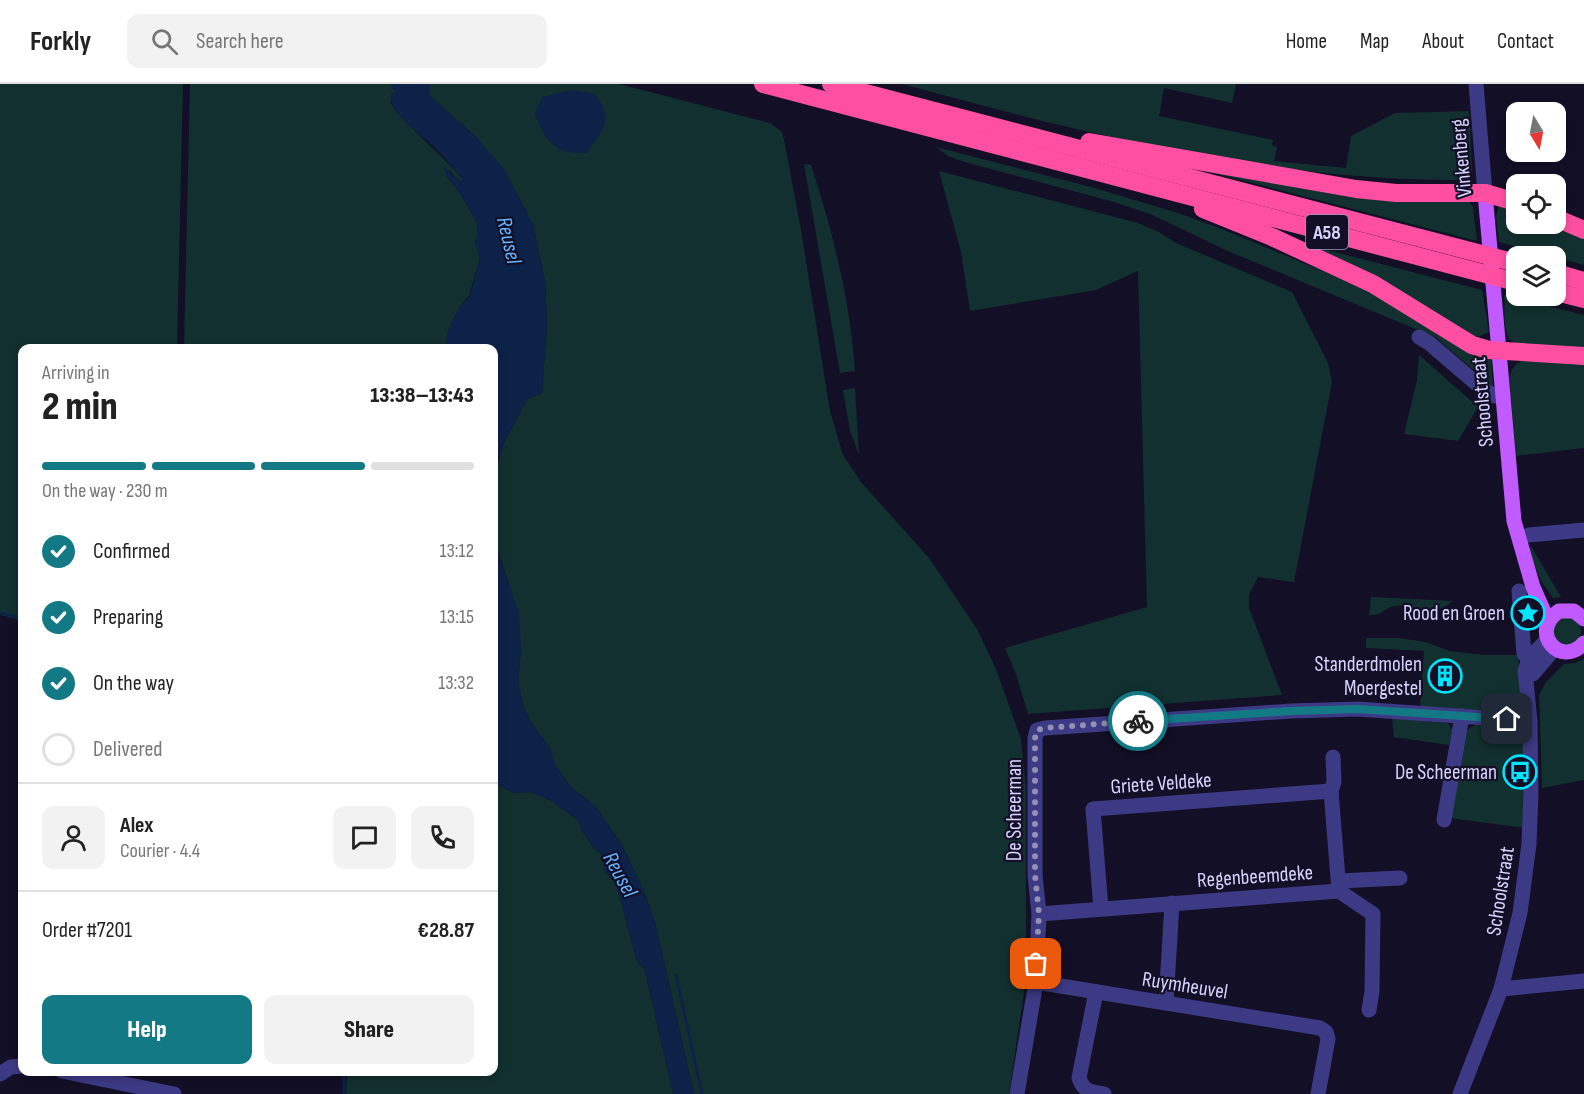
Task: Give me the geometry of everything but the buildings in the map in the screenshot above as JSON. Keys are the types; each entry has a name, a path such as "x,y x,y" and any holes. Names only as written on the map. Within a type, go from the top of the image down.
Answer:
{"highway":[{"name":"A58","path":"763,84 1506,279"},
{"name":"A58","path":"831,84 1506,260"},
{"name":"A58","path":"981,124 1356,189 1396,194 1485,193 1506,199"},
{"name":"A58","path":"1137,182 1272,237 1373,284 1461,339 1481,348 1584,356"},
{"path":"1566,222 1584,230"},
{"path":"1566,276 1584,281"},
{"path":"1566,295 1584,300"}],"main road":[{"name":"Vinkenberg","path":"1485,193 1488,227"},
{"name":"Schoolstraat","path":"1488,227 1514,521 1528,571 1554,616"},
{"path":"1581,649 1565,652 1551,644 1546,631 1554,616 1574,611 1584,619"}],"street":[{"name":"Vinkenberg","path":"1476,84 1485,193"},
{"path":"1419,337 1484,390 1495,396 1503,395"},
{"path":"1529,535 1584,530"},
{"name":"Schoolstraat","path":"1460,1094 1501,989 1520,913 1529,844 1530,721 1525,670 1533,662 1524,654 1519,591"},
{"path":"1533,662 1551,644"},
{"name":"De Scheerman","path":"1017,1094 1036,982 1039,914 1034,821 1037,730 1313,710 1387,710 1530,721"},
{"path":"1444,820 1462,716"},
{"path":"1333,757 1334,782 1331,791 1339,886"},
{"name":"Griete Veldeke","path":"1101,909 1093,809 1331,791"},
{"name":"Regenbeemdeke","path":"1039,914 1172,903 1400,878"},
{"name":"Regenbeemdeke","path":"1339,886 1372,914 1372,991 1369,1010"},
{"path":"1166,1003 1172,903"},
{"path":"1501,989 1584,981"},
{"name":"Ruymheuvel","path":"1036,982 1320,1028 1326,1032 1328,1038 1318,1094"},
{"path":"1096,992 1079,1078 1079,1090 1104,1094"},
{"path":"0,1074 11,1067 18,1066"},
{"path":"86,1076 174,1094"}],"green space":[{"path":"0,84 183,84 177,344 18,344 18,620 0,615"},
{"path":"190,84 391,84 397,94 390,102 462,178 462,182 450,171 446,175 460,193 477,223 478,234 475,241 480,258 469,296 460,306 449,328 446,344 184,344"},
{"path":"430,84 619,84 770,123 782,132 801,230 830,411 843,455 861,482 929,558 977,629 996,669 1021,739 1026,788 1026,979 1009,1094 694,1094 655,922 642,887 622,845 596,807 571,787 555,765 550,748 532,724 523,706 518,682 521,648 509,583 498,552 498,463 503,445 527,399 542,393 547,324 545,281 533,224 476,137 430,96"},
{"path":"902,84 1236,84 1232,103 1164,88 1159,116 1273,140 1272,145 1277,147 1274,161 1346,168 1351,136 1395,113 1469,111 1472,169 1471,175 1466,180 1323,173 1252,164 1111,137"},
{"path":"936,147 1091,187 1178,213 1368,290 1491,358 1493,388 1481,383 1484,379 1435,337 1228,251 1150,214 1114,202 961,161 948,156"},
{"path":"804,164 811,165 833,241 845,292 855,371 840,373"},
{"path":"939,171 1138,223 1159,232 1176,243 1292,292 1328,363 1332,382 1294,582 1258,577 1249,595 1249,608 1282,695 1028,714 1016,674 1005,648 1147,607 1138,271 1096,290 970,311 961,252"},
{"path":"1210,172 1466,198 1473,207 1477,241"},
{"path":"1499,206 1506,206 1506,234 1566,234 1566,229 1584,236 1584,265 1566,260 1566,246 1514,246 1499,242 1496,216"},
{"path":"1296,242 1482,290 1489,332 1474,336"},
{"path":"1504,295 1506,296 1506,306 1548,306 1584,315 1584,353 1543,350 1520,345 1508,337 1505,327"},
{"path":"1419,355 1478,407 1458,441 1404,434 1417,380"},
{"path":"1521,361 1584,364 1584,448 1516,456 1509,377 1514,366"},
{"path":"855,388 859,455 850,431 843,390"},
{"path":"1531,546 1561,597 1553,598 1541,581 1529,551"},
{"path":"1371,597 1453,601 1434,611 1421,611 1404,605 1369,615"},
{"path":"1567,617 1577,621 1581,631 1577,641 1567,645 1557,641 1553,631 1557,621"},
{"path":"1366,638 1398,638 1425,642 1450,651 1483,655 1519,655 1520,707 1512,714 1420,707 1424,651 1366,648"},
{"path":"1584,659 1584,780 1542,788 1539,695 1546,682 1564,664"},
{"path":"1392,718 1447,723 1452,729 1449,745 1394,737"},
{"path":"1476,725 1520,727 1523,730 1525,828 1450,818 1464,734"},
{"path":"498,785 514,793 531,792 553,802 579,821 581,829 593,847 601,854 605,872 616,884 637,961 645,970 673,1094 346,1094 347,1076 498,1076"}],"water":[{"name":"Reusel","path":"391,84 430,84 430,96 476,137 504,169 533,224 545,281 547,324 542,393 527,399 503,445 498,463 498,344 446,344 449,328 460,306 470,296 480,258 475,241 478,233 477,223 460,193 446,175 443,166 462,182 462,178 433,146 398,114 391,99 392,92 396,93"},
{"path":"572,90 595,94 604,111 602,132 586,153 566,151 553,144 547,139 535,114 542,97"},
{"name":"Reusel","path":"498,553 519,613 521,648 518,682 523,706 532,724 550,748 555,765 571,787 596,807 622,845 642,887 655,922 694,1094 673,1094 645,970 637,961 616,884 605,872 601,854 593,847 581,829 579,821 553,802 531,792 514,793 498,785"}],"waterway":[{"path":"0,613 18,618"},
{"path":"676,975 702,1094"},
{"path":"344,1076 344,1094"}],"way so far":[{"path":"1036,964 1036,930 1039,914 1035,875 1034,821 1037,730 1138,721"}],"place":[{"name":"Rood en Groen","path":"1528,613"},
{"name":"Standerdmolen Moergestel","path":"1445,676"},
{"name":"De Scheerman","path":"1520,772"}],"route":[{"path":"1138,721 1358,709 1507,719"}]}
